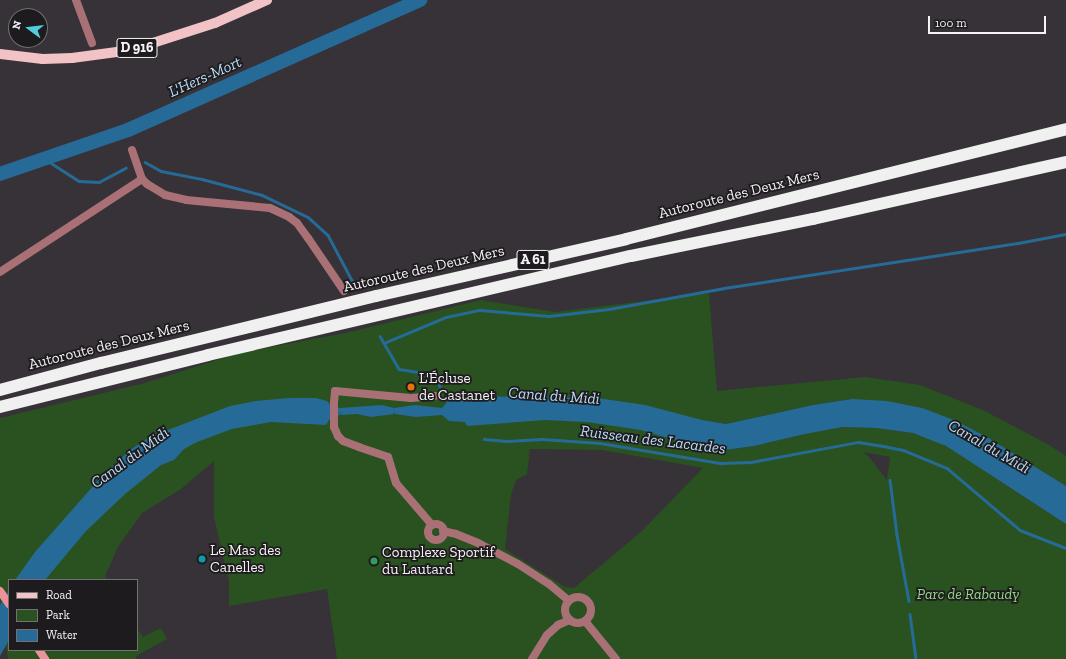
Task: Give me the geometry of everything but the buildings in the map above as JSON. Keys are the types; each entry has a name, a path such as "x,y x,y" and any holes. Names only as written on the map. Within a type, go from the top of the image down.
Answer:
{"highway":[{"name":"Autoroute des Deux Mers","path":"0,390 100,363 376,296 626,239 1066,129"},
{"name":"A 61","path":"0,407 208,355 631,256 828,215 1066,162"}],"main road":[{"name":"D 916","path":"0,54 43,59 72,58 131,50 215,23 267,0"}],"street":[{"path":"76,0 92,43"},
{"path":"132,150 142,179 155,190 174,198 270,208 289,217 297,223 344,292"},
{"path":"0,272 142,179"},
{"path":"432,525 428,532 429,537 433,539 442,537 443,531 440,525 432,525 396,484 388,457 343,441 336,433 334,422 334,403 335,390 411,398 436,396"},
{"path":"443,531 456,534 478,543 518,564 549,584 569,601"},
{"path":"0,591 8,603"},
{"path":"569,601 579,598 588,602 590,612 585,621"},
{"path":"569,601 565,611 570,620 574,623 585,621"},
{"path":"532,659 547,635 558,625 570,620"},
{"path":"585,621 616,659"}],"green space":[{"name":"Parc de Rabaudy","path":"709,293 717,391 865,377 920,385 983,410 1049,445 1066,456 1066,486 987,437 852,399 813,405 726,424 712,422 707,447 725,450 754,446 843,427 876,428 913,433 946,446 1066,524 1066,659 337,659 327,589 229,606 229,582 214,517 214,461 181,489 142,513 118,547 105,576 106,579 8,579 8,651 138,651 138,630 143,637 161,628 167,639 136,656 137,659 8,659 0,607 0,418 145,383 239,353 350,332 481,300 555,312","holes":["530,449 602,450 703,468 641,532 574,588 565,587 505,549 511,494 516,480 527,474","864,452 890,457 887,480"]}],"water":[{"name":"Canal du Midi","path":"451,397 597,398 645,405 702,420 726,424 813,405 852,399 887,401 922,408 954,420 987,437 1066,486 1066,524 946,446 913,433 876,428 843,427 754,446 725,450 695,446 641,430 587,422 545,420 467,426 465,422 449,421 442,415 416,417 395,414 394,408 415,405 442,408"},
{"name":"Canal du Midi","path":"289,398 316,398 327,401 331,406 340,408 382,405 394,408 395,411 394,414 371,417 357,414 341,415 342,411 340,415 331,417 326,425 271,422 232,429 197,442 184,449 174,460 161,465 125,494 86,531 46,579 16,579 35,552 102,476 130,450 150,437 230,406 256,401"},
{"path":"8,592 8,642 0,656 0,605"}],"waterway":[{"name":"L'Hers-Mort","path":"0,174 128,130 420,0"},
{"name":"Ruisseau des Lacardes","path":"45,159 79,181 99,182 125,168"},
{"name":"Ruisseau des Lacardes","path":"145,162 161,171 202,179 262,195 308,217 328,235 355,286"},
{"path":"384,343 446,317 480,310 549,316 609,309 724,288 1018,243 1066,234"},
{"name":"Ruisseau des Lacardes","path":"380,336 399,369 435,375 440,386"},
{"name":"Ruisseau des Lacardes","path":"484,439 506,441 542,439 600,443 721,463 751,462 858,442 888,447 903,450 947,468 1020,530 1066,548"},
{"name":"Ruisseau des Lacardes","path":"890,480 897,535 909,601"},
{"name":"Ruisseau des Lacardes","path":"910,614 916,659"}],"place":[{"name":"L'Écluse de Castanet","path":"411,387"},
{"name":"Le Mas des Canelles","path":"202,559"},
{"name":"Complexe Sportif du Lautard","path":"374,561"}]}
